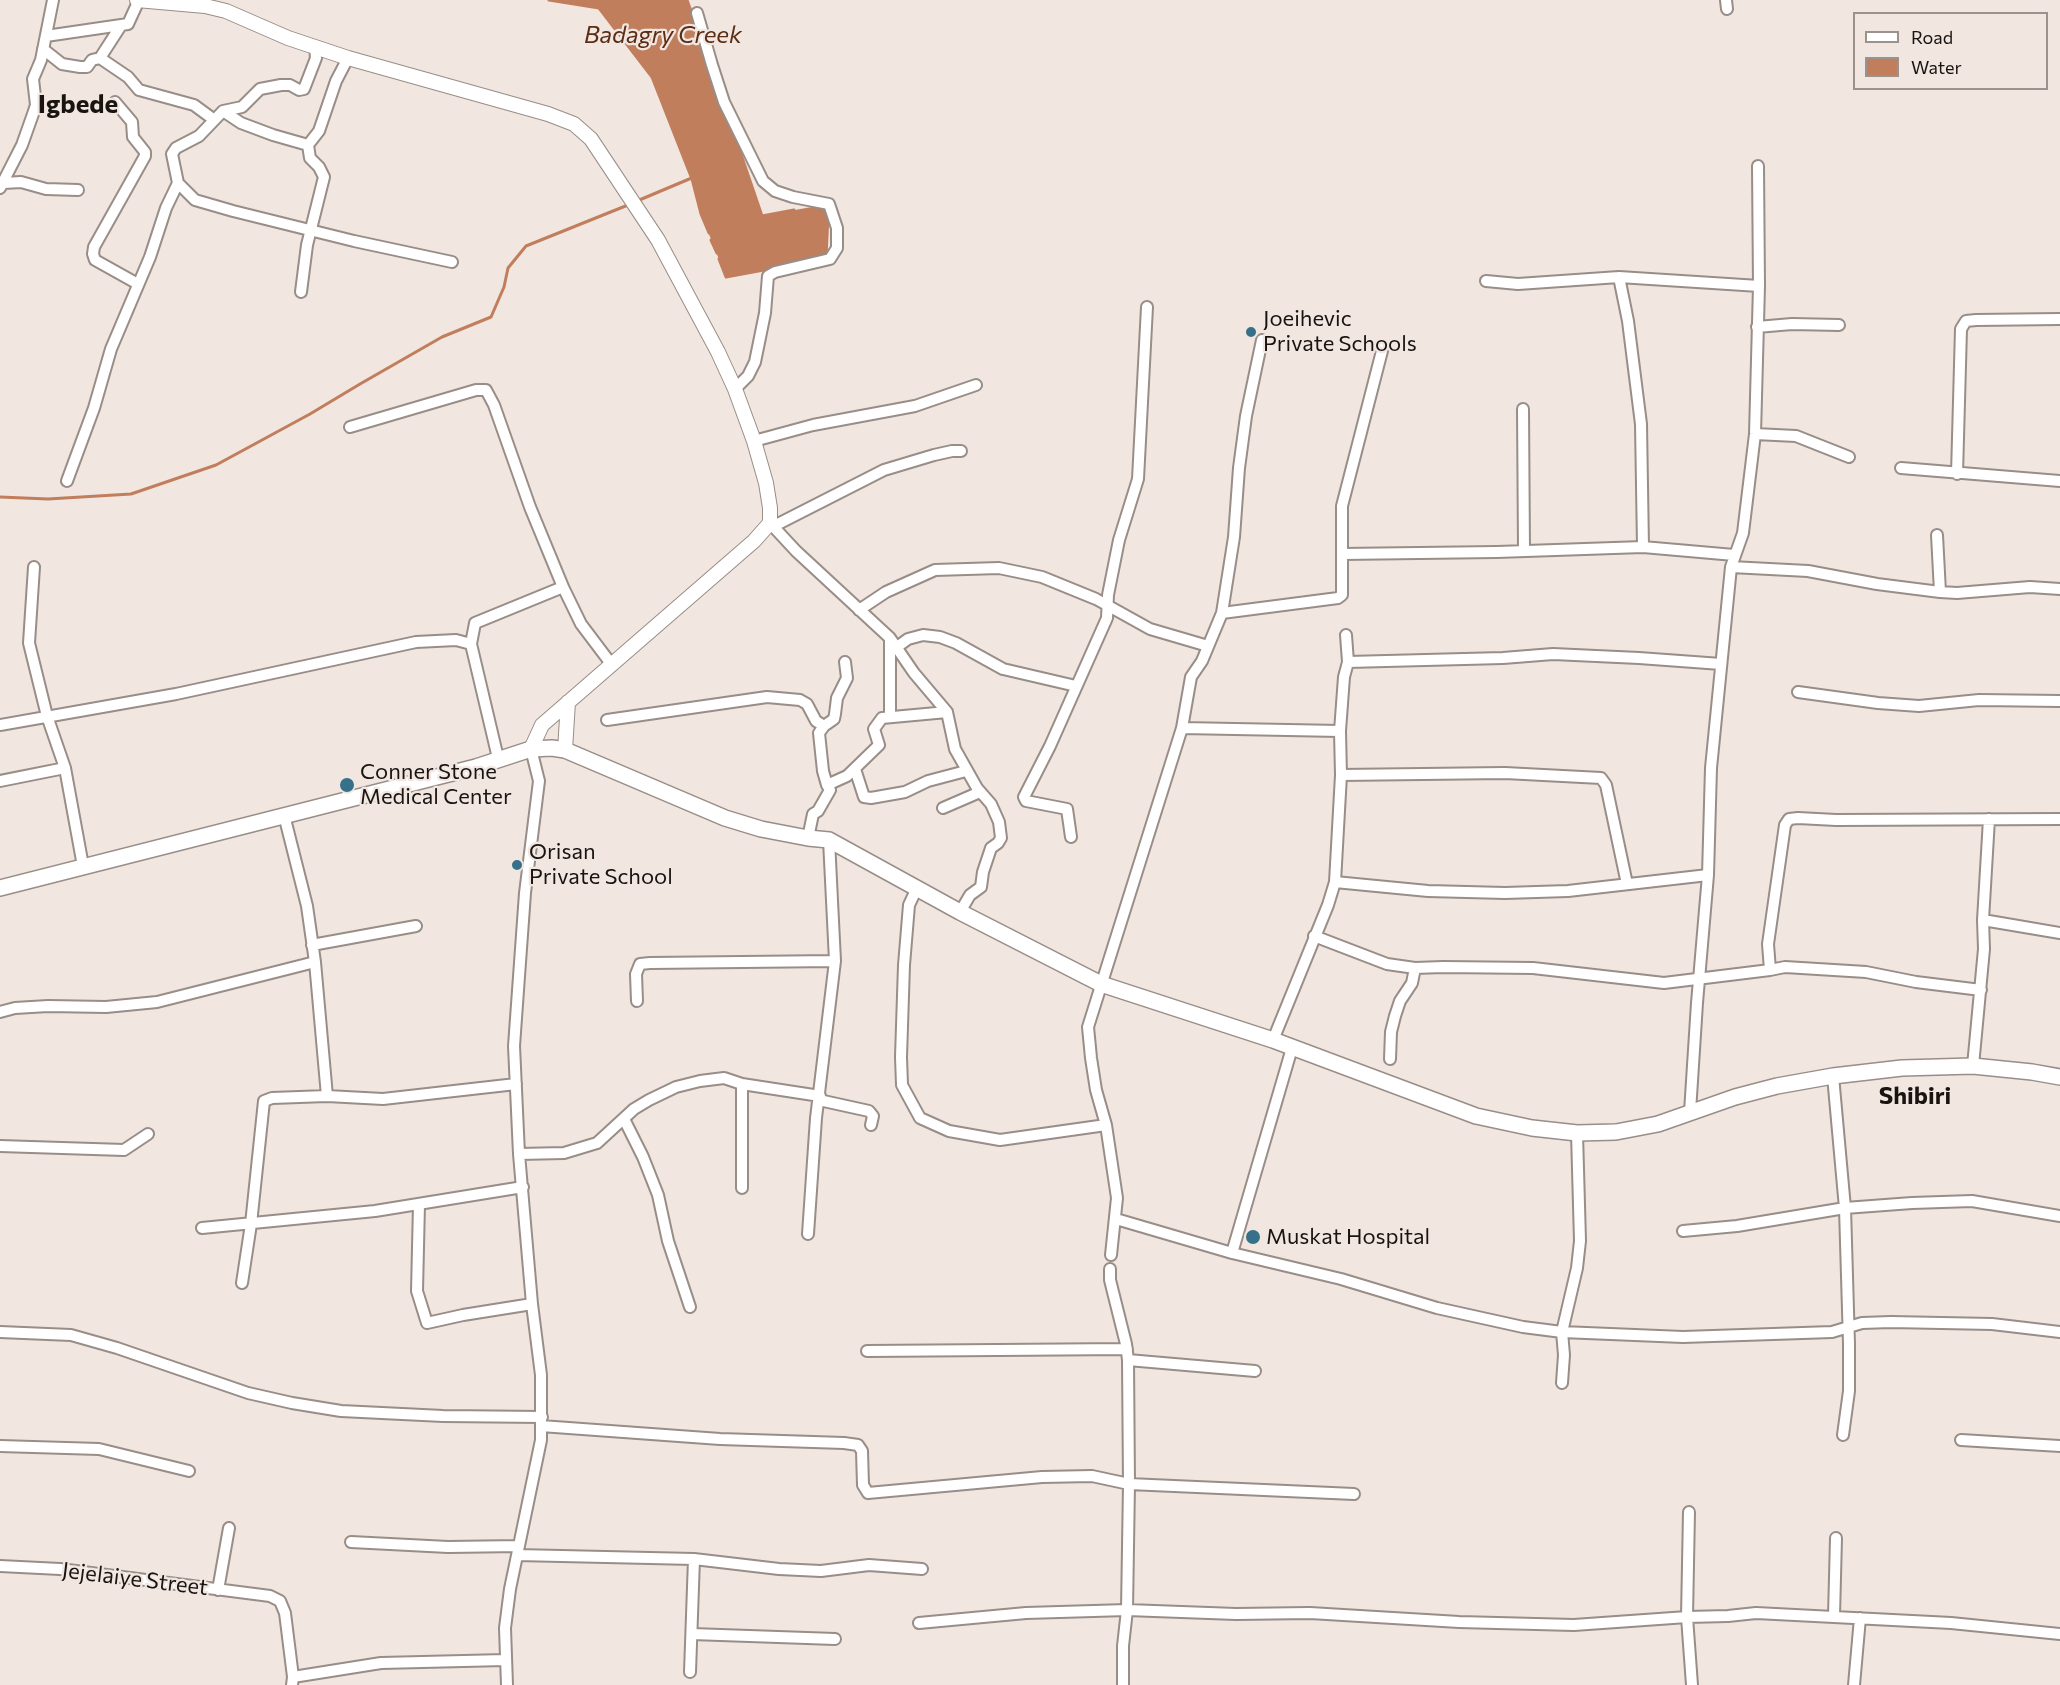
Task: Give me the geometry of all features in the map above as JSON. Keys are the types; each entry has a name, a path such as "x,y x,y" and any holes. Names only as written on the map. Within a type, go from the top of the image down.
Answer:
{"main road":[{"path":"0,888 476,767 531,748 552,748 565,750 724,818 761,829 829,840 960,912 1101,984 1273,1040 1476,1116 1532,1128 1577,1133 1616,1132 1658,1124 1756,1092 1833,1076 1902,1068 1973,1066 2060,1077"}],"street":[{"path":"2,185 22,145 36,105 33,79 43,49 53,0"},
{"path":"43,49 62,64 87,66 92,60 100,58 120,27 131,21 138,0 205,6 226,11 288,38 348,58 548,114 573,124 591,139 663,250 718,352 735,389 754,441 766,483 771,525 893,643 914,673 947,712 955,749 966,771 991,804 999,822 1001,837 998,843 991,848 981,887 970,895 960,912"},
{"path":"697,14 724,102 763,181 775,191 793,198 829,204 837,228 837,248 830,259 775,272 768,276 765,313 755,362 748,376 735,389"},
{"path":"46,36 107,26 120,27"},
{"path":"315,46 316,58 304,89 299,90 290,85 260,89 242,107 223,111 199,136 176,148 172,154 178,183 195,200 233,211 354,241 453,262"},
{"path":"100,58 121,71 139,90 194,105 213,119"},
{"path":"301,292 307,245 324,177 319,167 310,158 308,145 319,131 336,81 348,58"},
{"path":"115,102 132,122 133,137 145,152 145,156 94,247 93,254 95,260 138,284"},
{"path":"223,111 241,123 308,145"},
{"path":"1690,1113 1708,874 1711,768 1731,567 1743,533 1755,434 1759,286 1758,166"},
{"path":"2,185 21,182 46,189 78,190"},
{"path":"67,481 94,408 111,349 178,183"},
{"path":"1486,281 1518,284 1619,277 1759,286"},
{"path":"1619,277 1628,321 1641,424 1644,547"},
{"path":"1071,837 1067,809 1026,801 1024,797 1050,746 1107,618 1109,585 1119,540 1138,479 1147,307"},
{"path":"1957,474 1962,328 1966,321 2060,319"},
{"path":"1757,327 1792,324 1839,325"},
{"path":"1111,1255 1117,1198 1106,1125 1090,1058 1088,1027 1182,728 1191,677 1202,661 1222,613 1234,537 1239,468 1246,416 1262,340"},
{"path":"1222,613 1338,598 1342,595 1342,506 1383,347"},
{"path":"754,441 813,425 915,406 976,385"},
{"path":"350,427 476,390 486,390 494,405 530,507 563,587 582,624 612,665"},
{"path":"1523,409 1524,550"},
{"path":"1755,434 1797,436 1849,457"},
{"path":"507,1685 506,1628 510,1589 541,1440 542,1421 542,1375 532,1304 519,1154 514,1046 525,893 539,781 531,748 542,725 771,525 884,470 934,455 961,451"},
{"path":"1901,468 2060,481"},
{"path":"1937,535 1940,592"},
{"path":"1342,554 1644,547 1734,555"},
{"path":"34,567 30,643 47,716 65,768 83,866"},
{"path":"1731,567 1808,571 1877,584 1940,592 1958,593 2030,587 2060,589"},
{"path":"859,609 886,592 935,570 999,568 1042,577 1096,599 1150,629 1208,646"},
{"path":"498,758 471,644 475,623 563,587"},
{"path":"893,643 923,635 940,638 956,643 1003,669 1076,686"},
{"path":"1273,1040 1328,905 1335,882 1341,775 1340,731 1344,677 1348,662 1346,635"},
{"path":"0,724 176,694 416,642 456,640 471,644"},
{"path":"890,716 893,643"},
{"path":"1348,662 1503,658 1553,654 1639,657 1721,664"},
{"path":"808,838 813,814 818,811 830,790 823,771 819,733 834,719 837,698 847,678 845,662"},
{"path":"1797,692 1919,706 1979,700 2060,701"},
{"path":"607,720 767,697 800,700 807,704 816,721 824,726"},
{"path":"565,750 568,702"},
{"path":"827,785 847,776 879,745 874,729 882,718 947,712"},
{"path":"1182,728 1340,731"},
{"path":"0,781 65,768"},
{"path":"855,769 864,797 871,798 905,792 928,781 966,771"},
{"path":"1341,775 1505,773 1602,778 1606,785 1627,884"},
{"path":"943,808 980,792"},
{"path":"284,814 307,906 315,962 327,1096"},
{"path":"1770,970 1768,944 1785,825 1790,819 2060,819"},
{"path":"1973,1066 1984,949 1983,920 1989,819"},
{"path":"808,1234 819,1098 835,961 829,840"},
{"path":"1335,882 1428,891 1505,893 1568,891 1708,874"},
{"path":"917,888 909,905 904,965 901,1057 902,1085 920,1118 949,1131 1000,1140 1106,1125"},
{"path":"1983,920 2060,933"},
{"path":"312,945 416,926"},
{"path":"1314,936 1387,964 1415,968 1533,968 1664,983 1785,967 1866,972 1981,990"},
{"path":"636,1001 636,974 640,964 835,961"},
{"path":"0,1011 48,1006 106,1007 157,1002 315,962"},
{"path":"1390,1059 1390,1032 1400,1001 1412,983 1415,968"},
{"path":"1232,1253 1292,1048"},
{"path":"1833,1076 1845,1209 1849,1390 1843,1435"},
{"path":"519,1154 564,1153 597,1143 642,1105 676,1087 724,1078 742,1084 819,1098 869,1111 873,1116 871,1125"},
{"path":"242,1282 252,1224 264,1101 272,1098 327,1096 383,1099 516,1084"},
{"path":"742,1084 742,1188"},
{"path":"624,1119 643,1157 658,1196 668,1241 690,1307"},
{"path":"1562,1383 1564,1355 1562,1332 1577,1268 1580,1241 1577,1133"},
{"path":"0,1146 124,1150 148,1134"},
{"path":"202,1228 375,1211 523,1187"},
{"path":"1683,1231 1737,1226 1845,1209 1972,1201 2060,1216"},
{"path":"419,1204 417,1291 426,1323 532,1304"},
{"path":"1116,1219 1232,1253 1341,1279 1437,1308 1523,1327 1562,1332 1683,1337 1832,1332 1862,1323 1890,1322 1992,1324 2060,1332"},
{"path":"1110,1269 1110,1280 1128,1360 1129,1484 1123,1685"},
{"path":"0,1332 70,1335 117,1348 248,1393 341,1411 542,1421 720,1439 858,1445 862,1450 862,1485 868,1493 1042,1477 1092,1476 1129,1484 1354,1494"},
{"path":"867,1351 1127,1349"},
{"path":"1128,1360 1255,1371"},
{"path":"1961,1440 2060,1446"},
{"path":"0,1446 99,1449 189,1471"},
{"path":"1689,1512 1687,1617 1692,1685"},
{"path":"218,1590 229,1528"},
{"path":"1834,1616 1836,1538"},
{"path":"351,1542 694,1559 779,1569 820,1571 870,1565 922,1569"},
{"path":"690,1672 694,1559"},
{"name":"Jejelaiye Street","path":"0,1566 60,1569 270,1596 280,1601 283,1607 293,1681"},
{"path":"919,1623 1026,1613 1127,1610 1236,1614 1310,1613 1459,1622 1574,1625 1756,1613 1952,1623 2060,1634"},
{"path":"1854,1685 1860,1618"},
{"path":"692,1634 835,1639"},
{"path":"293,1681 381,1664 505,1660"}],"water":[{"name":"Badagry Creek","path":"549,0 687,0 762,216 828,204 826,259 726,277 701,214 692,179 652,77 599,8"}],"waterway":[{"path":"549,0 599,8 652,77 692,179 701,214 709,233"},
{"path":"687,0 692,14"},
{"path":"733,131 762,216 794,210"},
{"path":"637,201 694,177"},
{"path":"0,497 48,499 131,494 216,465 310,414 442,337 491,317 504,287 508,268 526,246 628,205"},
{"path":"826,257 828,215"},
{"path":"711,240 717,253"},
{"path":"719,259 726,277 769,269"}],"place":[{"name":"Joeihevic Private Schools","path":"1251,332"},
{"name":"Conner Stone Medical Center","path":"347,785"},
{"name":"Orisan Private School","path":"517,865"},
{"name":"Muskat Hospital","path":"1253,1237"}],"district":[{"name":"Igbede","path":"78,104"},
{"name":"Shibiri","path":"1915,1096"}]}
